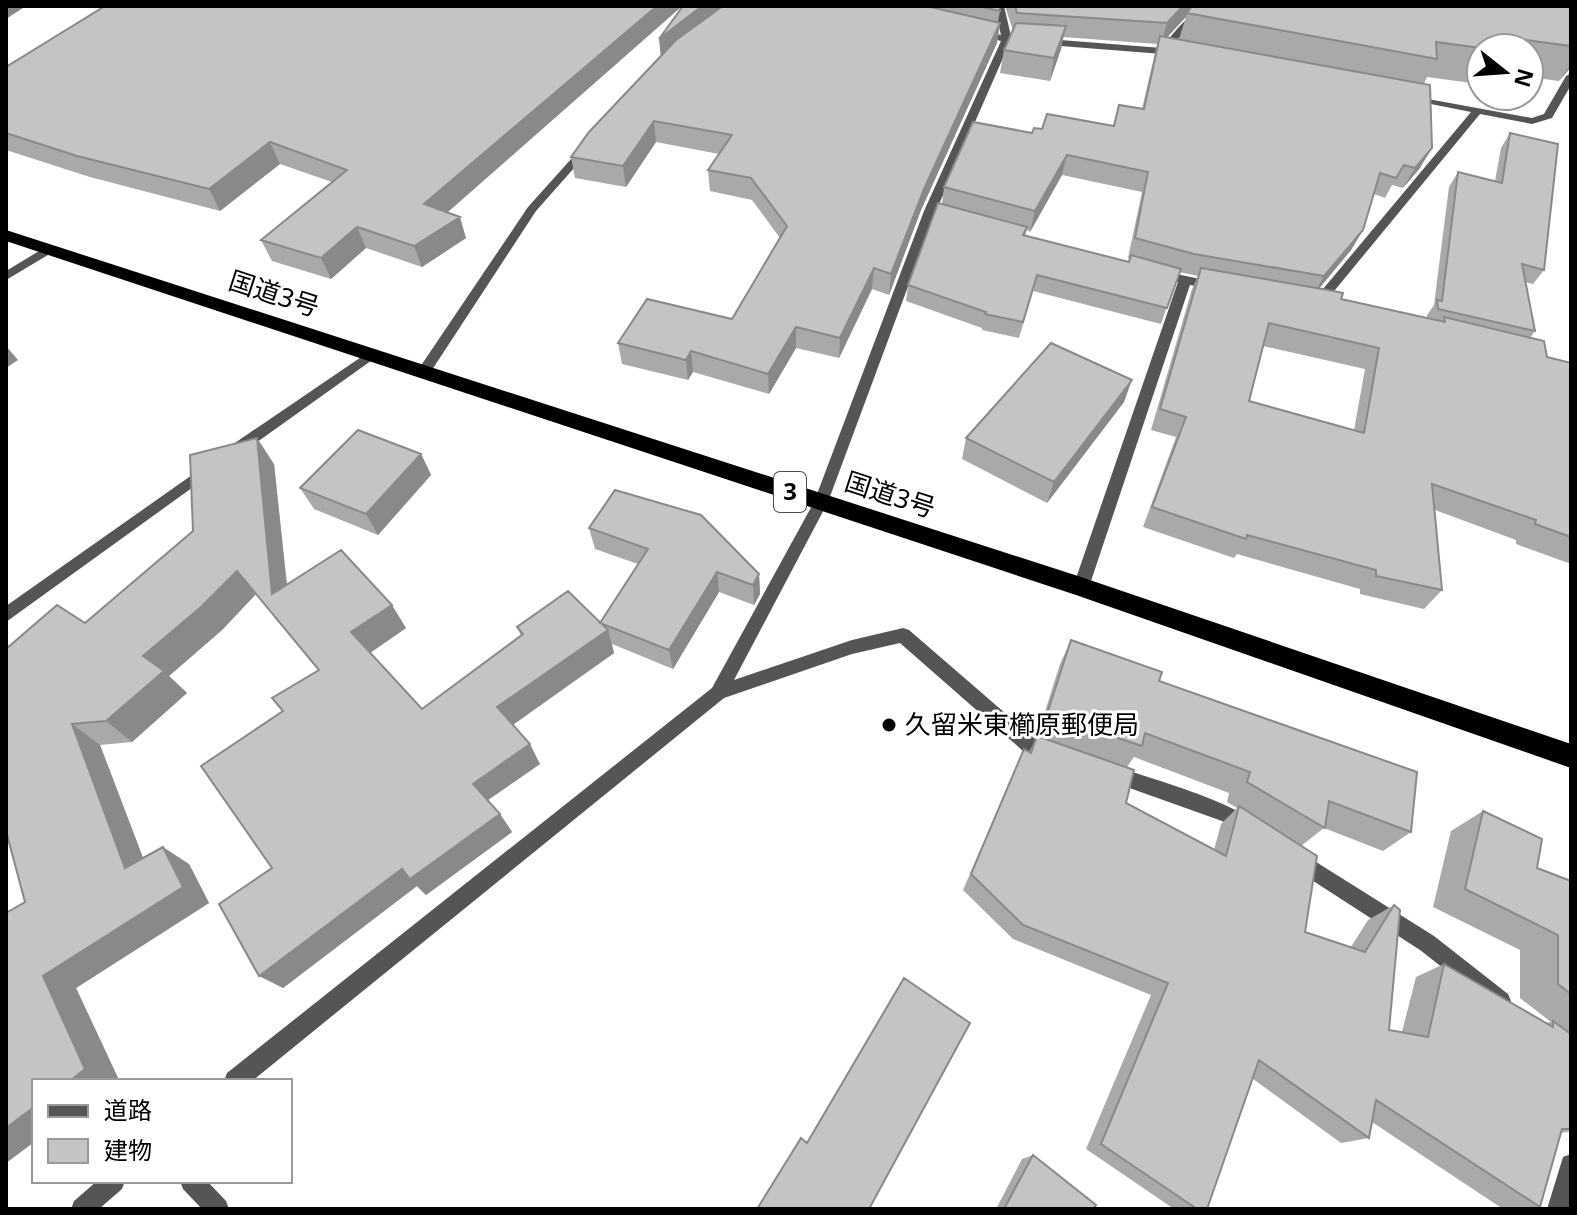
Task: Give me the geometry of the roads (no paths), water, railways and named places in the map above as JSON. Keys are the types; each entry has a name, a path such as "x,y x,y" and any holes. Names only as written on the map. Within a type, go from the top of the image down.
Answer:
{"highway":[{"name":"国道3号","path":"6,235 1081,587 1571,756"}],"street":[{"path":"718,693 821,502 930,211 1007,39 999,6"},
{"path":"1165,50 1188,20 1223,6"},
{"path":"961,30 1007,39 1180,53"},
{"path":"1488,112 1532,121 1548,116 1571,76"},
{"path":"1400,95 1465,108"},
{"path":"1317,304 1476,112"},
{"path":"423,373 532,209 598,134"},
{"path":"930,211 945,215"},
{"path":"6,276 49,249"},
{"path":"1140,269 1229,289"},
{"path":"1081,587 1185,281"},
{"path":"1302,302 1332,308"},
{"path":"6,615 135,519 370,355"},
{"path":"237,1079 718,693 852,647 903,635 1029,745 1071,760"},
{"path":"1100,770 1228,814 1427,943 1515,1011"},
{"path":"1558,1209 1571,1165"},
{"path":"82,1209 112,1183"},
{"path":"193,1183 218,1209"}],"place":[{"name":"久留米東櫛原郵便局","path":"889,725"}]}
